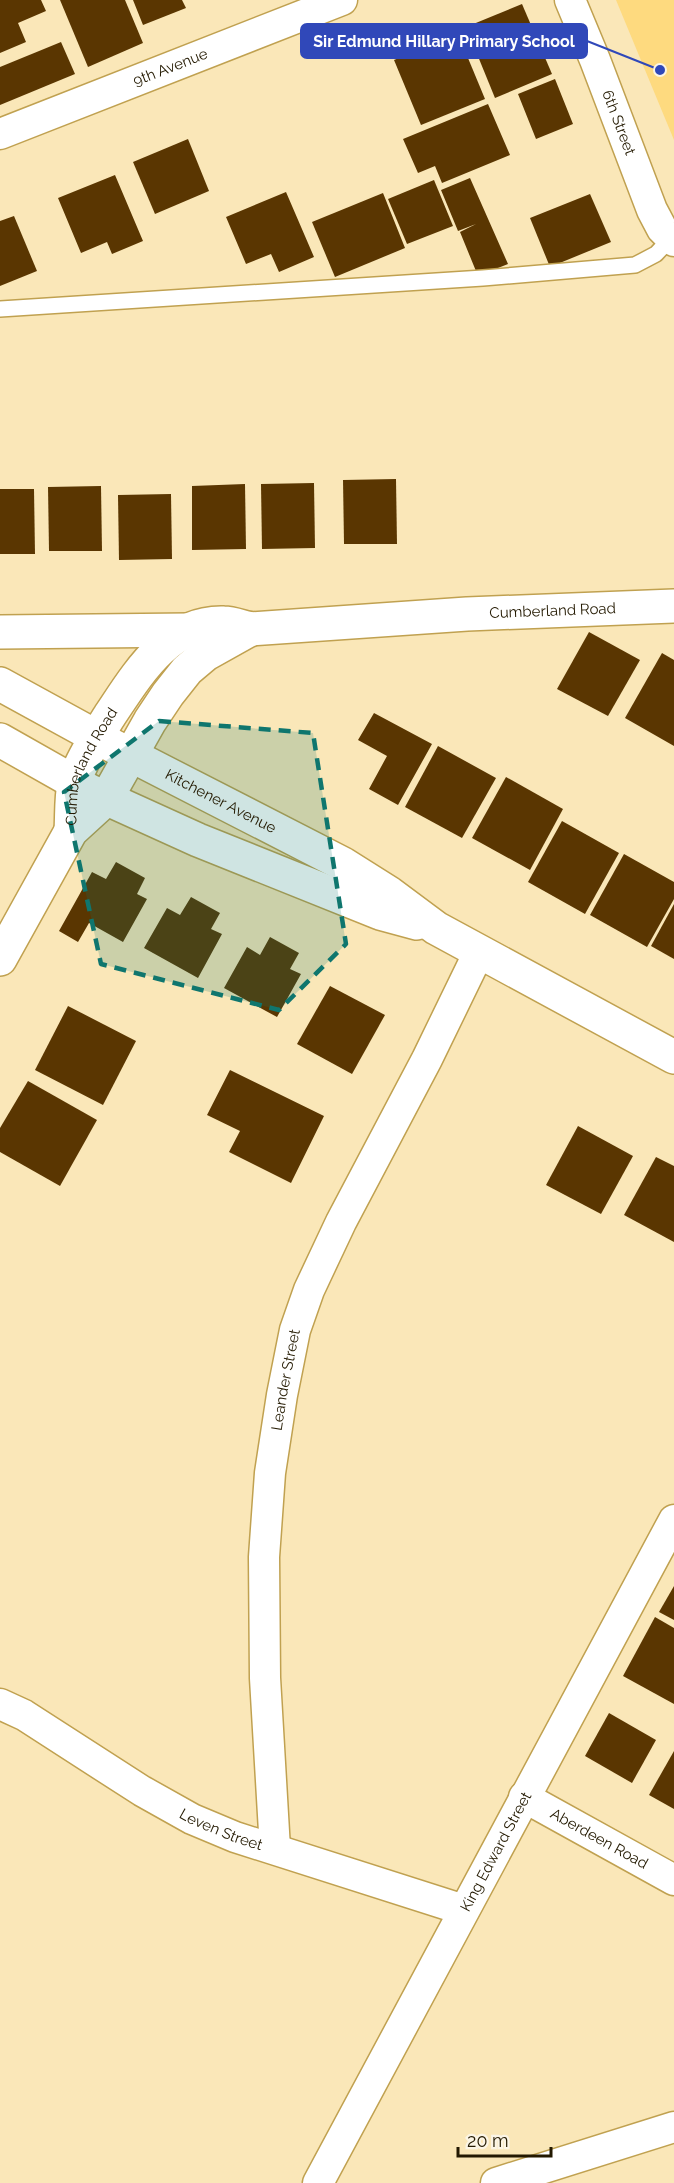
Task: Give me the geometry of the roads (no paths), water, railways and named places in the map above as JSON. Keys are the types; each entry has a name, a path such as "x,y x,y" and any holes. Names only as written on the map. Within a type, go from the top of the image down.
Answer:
{"main road":[{"name":"Cumberland Road","path":"71,831 74,783 96,736 145,664 174,637 190,630 208,624 225,623 251,629 466,614 667,611"},
{"name":"Cumberland Road","path":"71,831 106,799 162,703 187,670 223,643 251,629"},
{"path":"0,632 190,630"},
{"name":"Kitchener Avenue","path":"0,684 130,755 344,864 389,893 436,928 674,1057"},
{"name":"Kitchener Avenue","path":"0,740 74,783 198,840 380,913 436,928"},
{"path":"3,944 71,831"}],"street":[{"name":"9th Avenue","path":"0,134 342,0"},
{"name":"6th Street","path":"570,0 652,210 672,240"},
{"name":"Leander Street","path":"275,1849 265,1678 264,1557 270,1473 282,1395 296,1330 309,1290 341,1222 427,1059 479,952"},
{"name":"King Edward Street","path":"318,2183 674,1520"},
{"name":"Leven Street","path":"0,1704 24,1715 142,1791 192,1819 235,1837 464,1910"},
{"name":"Aberdeen Road","path":"524,1797 674,1880"},
{"path":"496,2183 674,2127"}],"lane":[{"path":"0,309 483,278 635,265 656,254 672,240"}],"place":[{"name":"Sir Edmund Hillary Primary School","path":"660,70"}]}
